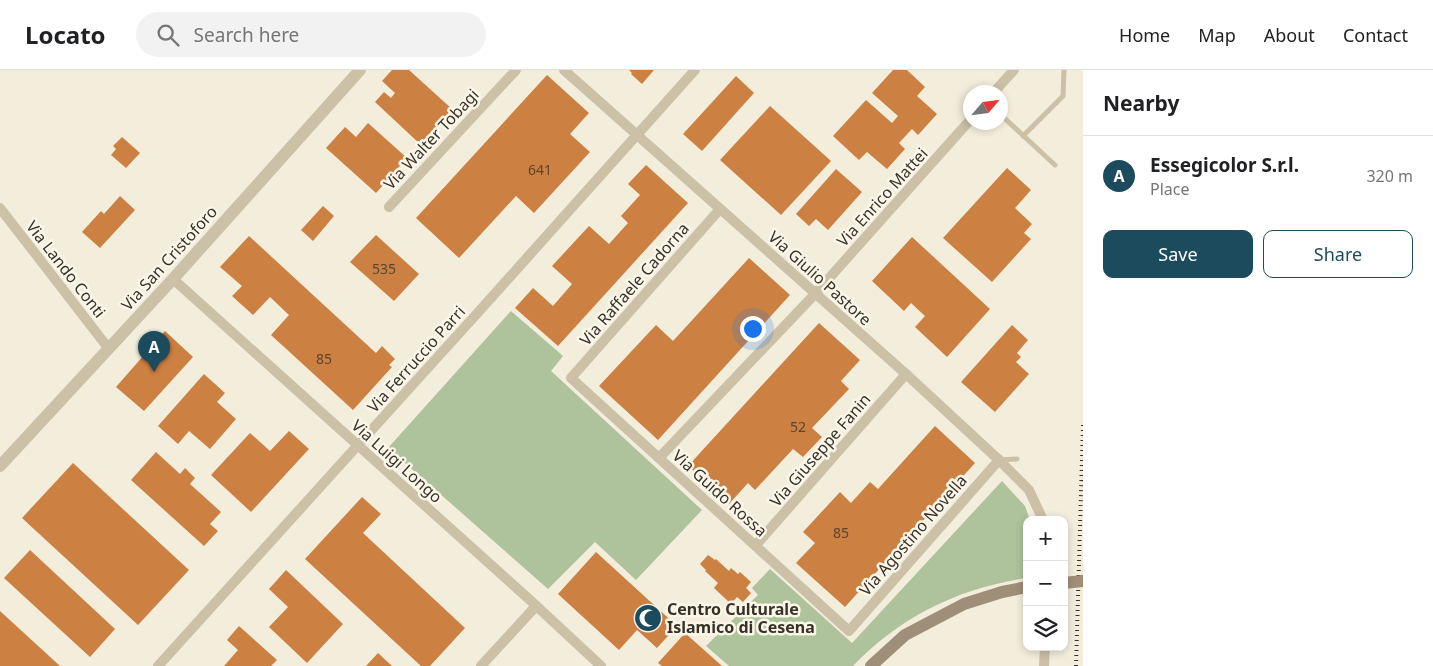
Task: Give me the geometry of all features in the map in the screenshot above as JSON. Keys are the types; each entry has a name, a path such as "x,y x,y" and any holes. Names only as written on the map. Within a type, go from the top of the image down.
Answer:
{"main road":[{"path":"1068,583 1083,581"},
{"path":"871,666 906,635 964,604 1002,592 1023,588"}],"street":[{"name":"Via San Cristoforo","path":"0,466 174,279 360,70"},
{"name":"Via Walter Tobagi","path":"389,207 516,70"},
{"name":"Via Giulio Pastore","path":"564,70 906,374 999,460 1029,490 1041,516"},
{"name":"Via Ferruccio Parri","path":"158,666 695,70"},
{"path":"1000,85 1014,70"},
{"name":"Via Enrico Mattei","path":"659,458 815,294 963,127"},
{"name":"Via Lando Conti","path":"0,208 109,348"},
{"name":"Via Raffaele Cadorna","path":"571,378 720,209"},
{"name":"Via Luigi Longo","path":"174,279 601,666"},
{"name":"Via Giuseppe Fanin","path":"756,546 906,374"},
{"name":"Via Guido Rossa","path":"571,378 849,630"},
{"name":"Via Agostino Novella","path":"849,630 999,460"},
{"path":"481,666 536,606"},
{"path":"1044,666 1045,651"}],"lane":[{"path":"1023,136 1064,96 1064,70"},
{"path":"1008,122 1055,165"},
{"path":"999,460 1017,459"}],"green space":[{"path":"511,311 563,356 551,371 702,510 636,580 595,542 548,589 388,448"},
{"path":"1002,481 1025,506 1029,516 1023,516 1023,579 978,589 932,607 891,633 871,648 853,666 729,666 706,646 758,595 752,588 770,569 852,643"}],"building":[{"path":"392,70 409,70 452,109 420,144 375,102 384,92 391,98 395,93 382,81"},
{"path":"629,70 654,70 642,84"},
{"path":"893,70 907,70 925,87 917,96 937,114 918,135 912,129 899,143 905,149 887,169 867,152 859,160 833,136 866,100 892,123 898,116 872,93"},
{"path":"547,75 589,113 570,134 590,152 534,213 516,196 459,258 416,218"},
{"path":"736,76 754,93 702,151 683,134"},
{"path":"770,106 831,161 781,215 720,160"},
{"path":"368,123 407,158 397,169 402,173 390,187 385,183 376,193 326,148 345,127 356,137"},
{"path":"122,137 140,153 126,168 111,155 116,149 113,146"},
{"path":"646,165 688,203 558,346 515,308 533,288 553,306 572,284 552,266 589,226 609,244 628,223 621,216 640,195 628,184"},
{"path":"1007,168 1031,190 1015,208 1032,224 1024,233 1031,239 992,282 943,238"},
{"path":"836,169 862,192 828,230 816,219 809,226 796,214"},
{"path":"120,196 135,210 100,248 82,232 101,211 104,214"},
{"path":"323,206 334,216 313,241 301,230"},
{"path":"376,235 419,274 394,301 350,262"},
{"path":"249,236 376,353 382,346 395,359 389,365 392,367 353,410 271,335 289,315 270,297 253,315 232,296 242,286 220,267"},
{"path":"912,237 990,309 947,357 915,327 925,316 911,303 904,311 872,281"},
{"path":"749,258 790,295 658,440 599,386 656,325 673,341"},
{"path":"819,323 860,360 841,381 849,389 812,428 822,437 803,457 793,449 755,490 748,483 729,504 688,466"},
{"path":"1012,325 1028,340 1017,353 1021,357 1016,362 1029,374 995,412 961,382"},
{"path":"165,331 193,357 144,411 116,387"},
{"path":"204,374 225,393 217,402 236,419 210,449 189,431 178,444 158,426"},
{"path":"935,426 975,463 845,607 796,563 815,543 803,532 840,492 851,503 870,482 878,489"},
{"path":"289,431 309,449 251,512 211,475 250,433 270,451"},
{"path":"156,452 180,474 185,468 195,478 190,484 221,512 210,524 218,531 204,546 131,480"},
{"path":"73,463 189,570 138,625 22,518"},
{"path":"362,497 381,514 363,533 465,628 430,666 421,666 305,559"},
{"path":"30,550 115,629 90,657 4,578"},
{"path":"596,552 677,626 657,648 637,630 619,650 558,594"},
{"path":"708,555 716,559 729,571 731,568 738,574 740,572 751,582 746,588 751,593 743,602 737,597 731,604 714,588 718,583 700,564"},
{"path":"286,570 343,624 307,663 269,627 288,607 269,589"},
{"path":"0,611 60,666 0,666"},
{"path":"239,626 277,660 271,666 224,666 238,650 227,640"},
{"path":"685,633 722,666 662,666 658,663"},
{"path":"378,653 392,666 366,666"}],"railway":[{"path":"1076,666 1083,424"}],"place":[{"name":"Essegicolor S.r.l.","path":"154,372"},
{"name":"Centro Culturale Islamico di Cesena","path":"648,618"}]}
